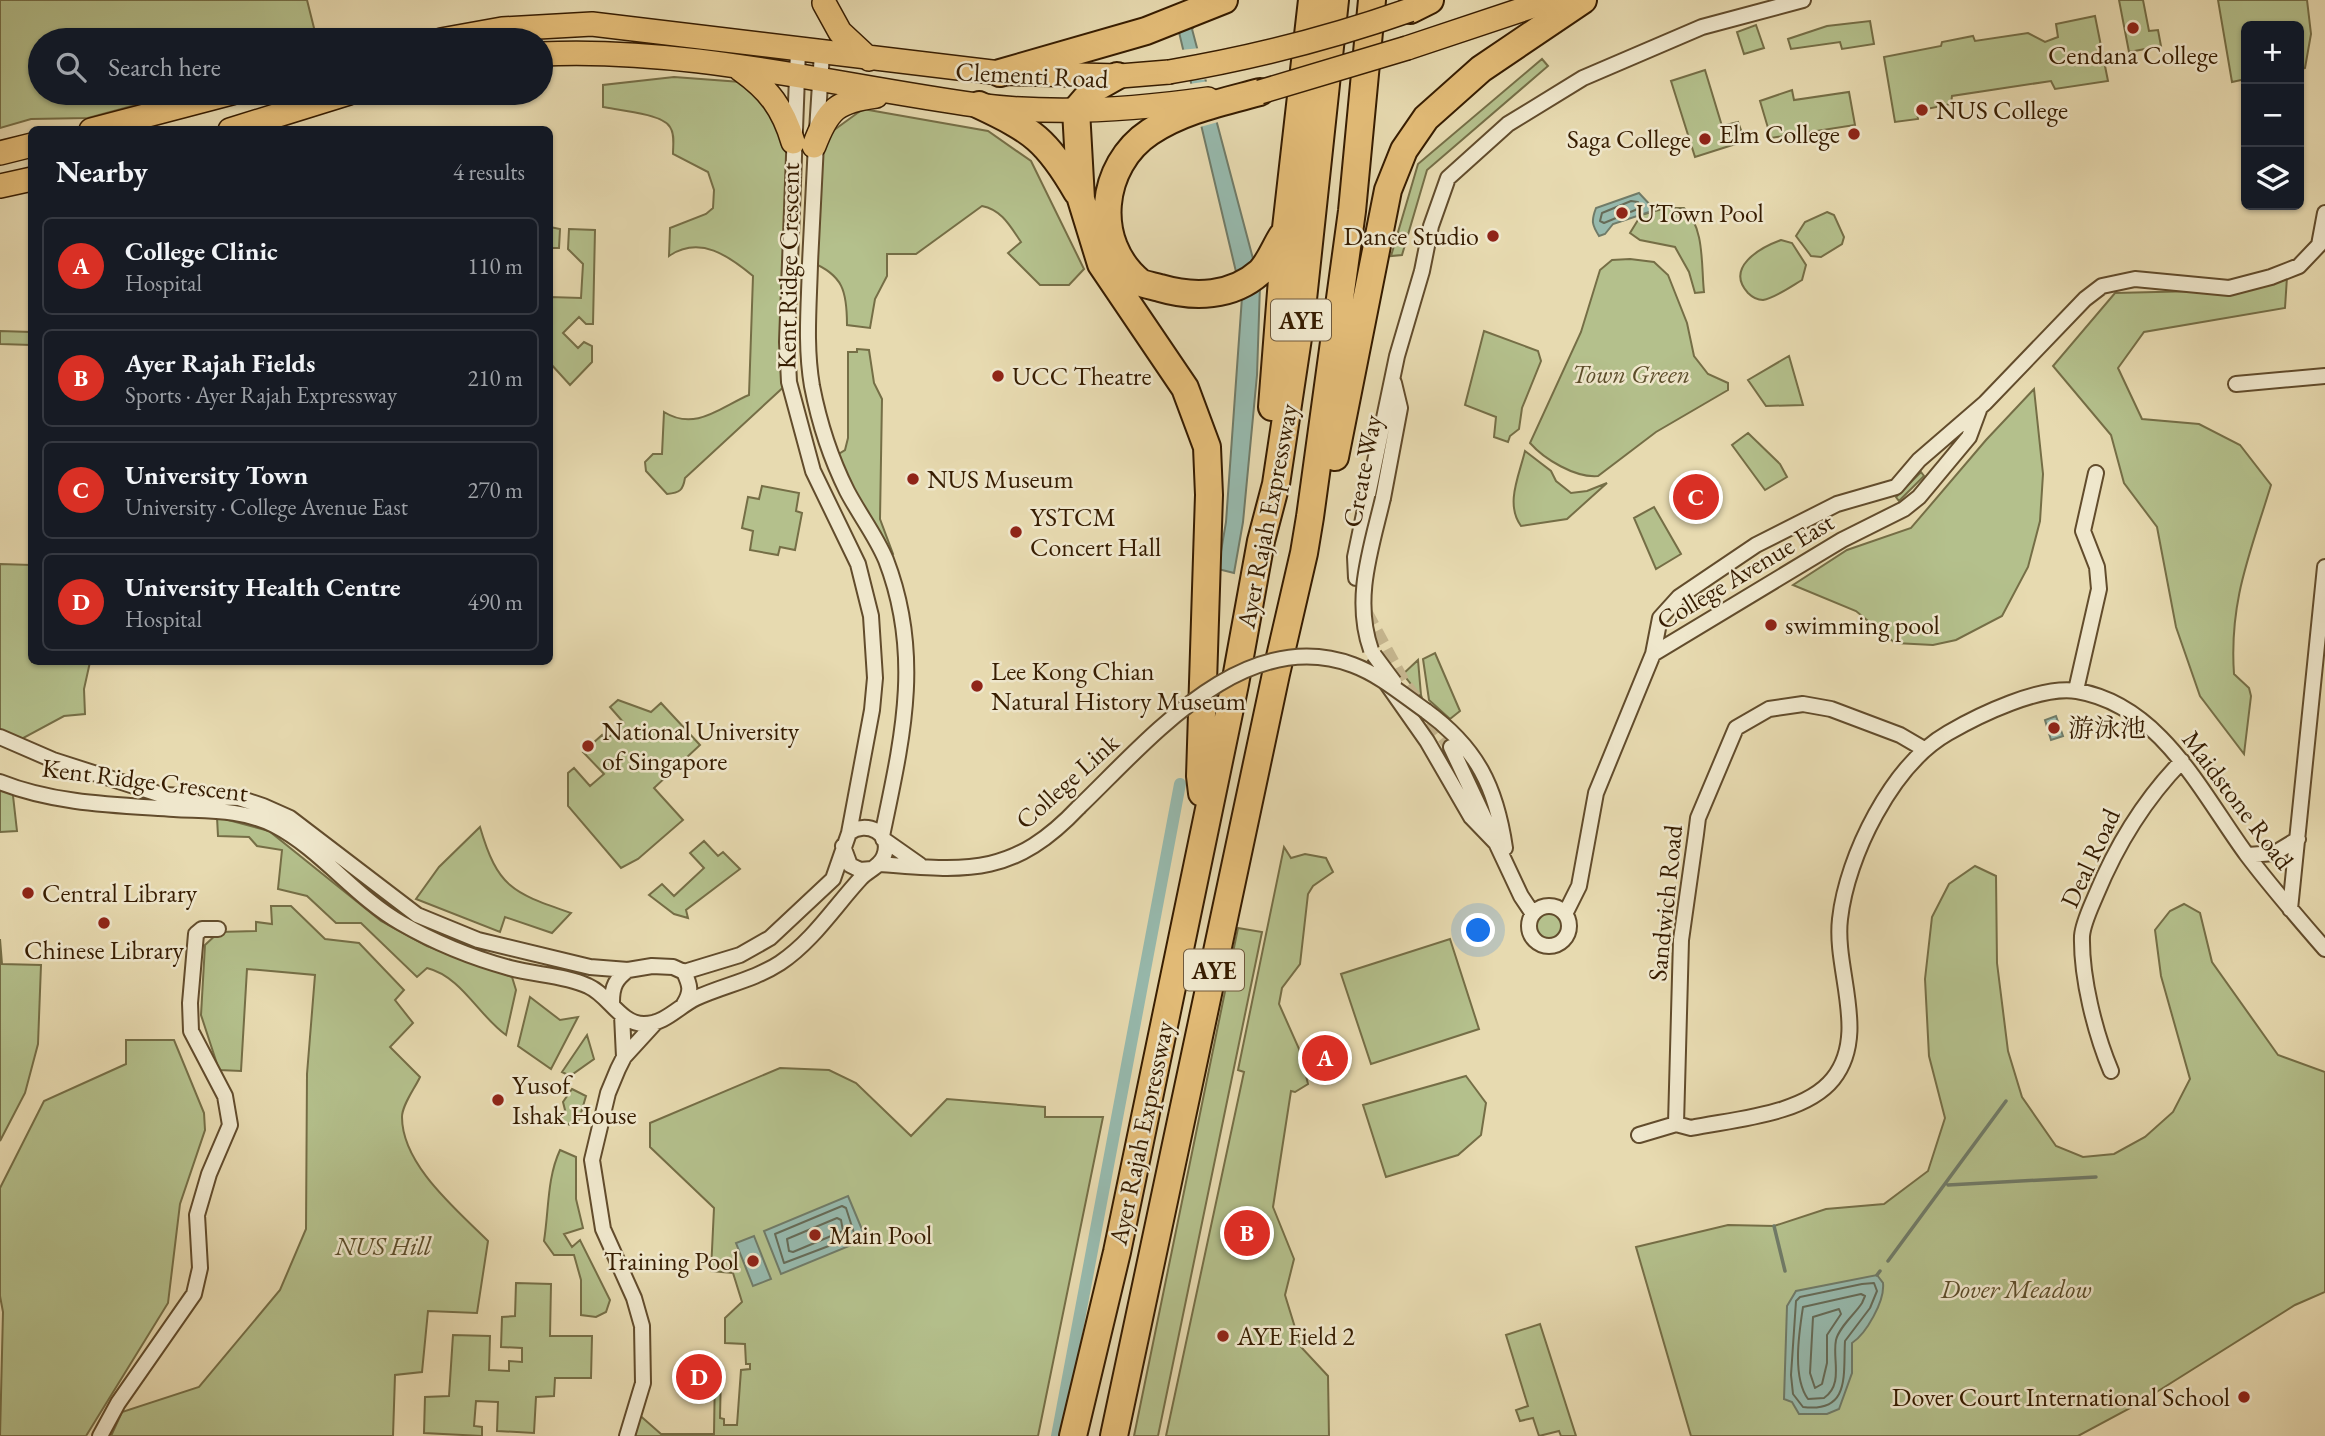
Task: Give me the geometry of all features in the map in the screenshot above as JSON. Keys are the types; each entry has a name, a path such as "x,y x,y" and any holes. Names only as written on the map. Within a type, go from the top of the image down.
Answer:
{"highway":[{"path":"1000,74 1146,31 1224,0"},
{"path":"1261,541 1286,228 1312,0"},
{"name":"Ayer Rajah Expressway","path":"1073,1436 1117,1252 1261,541 1276,484 1301,318 1335,0"},
{"name":"Ayer Rajah Expressway","path":"1114,1436 1276,674 1304,554 1352,211 1372,0"},
{"path":"1304,554 1324,508 1388,190 1404,150 1426,118 1481,69 1583,0"},
{"path":"1352,211 1410,3"},
{"path":"1081,199 1076,110 1094,89 1118,76"},
{"path":"1260,92 1173,119 1130,148 1119,162 1106,200 1111,246 1141,283 1186,295 1236,289 1262,270 1286,228"},
{"path":"979,105 1019,124 1041,139 1058,159 1081,199 1101,264 1185,388 1198,416 1207,447 1209,507 1200,782 1208,807"}],"main road":[{"name":"Clementi Road","path":"520,28 592,24 1000,74 1118,76 1240,60 1348,32 1410,3 1442,0"},
{"name":"Clementi Road","path":"553,54 635,53 979,105 1076,110 1186,102 1260,92 1545,1"},
{"path":"824,3 840,32 869,59"},
{"path":"738,68 771,93 804,144 834,109 847,101 900,92"},
{"path":"106,126 186,105"},
{"path":"243,126 310,105"},
{"path":"0,153 28,146"},
{"path":"0,186 28,179"}],"street":[{"path":"1393,378 1444,184 1485,142 1552,94 1618,61 1702,27 1803,0"},
{"name":"Kent Ridge Crescent","path":"798,50 795,77 804,144 809,365 819,420 832,458 885,557 903,617 907,665 904,732 885,854 876,866"},
{"name":"Kent Ridge Crescent","path":"0,737 53,760 123,785 162,795 239,798 263,806 290,818 417,915 507,949 590,967 628,970 652,966 673,967 684,972 740,955 779,930 833,879 846,838 872,710 873,635 858,565 813,471 789,382 788,297 804,144 820,81 822,53"},
{"name":"College Avenue East","path":"1653,654 1660,618 1679,597 1756,545 1822,510 1896,487 1919,460 1979,409 2085,299 2102,286 2135,279 2229,288 2271,277 2299,266 2319,245 2325,213"},
{"path":"788,297 797,301 809,298"},
{"path":"788,314 797,312 808,318"},
{"path":"789,382 809,365"},
{"path":"2236,384 2325,376"},
{"name":"Create Way","path":"1393,378 1400,408 1363,584 1361,609 1372,653 1391,679 1426,711"},
{"name":"Create Way","path":"1356,578 1355,557 1393,378"},
{"name":"College Avenue East","path":"1653,654 1842,540 1904,509 1919,497 1969,437 1979,409"},
{"path":"1639,1135 1676,1124 1691,1128 1802,1104 1833,1079 1846,1054 1849,1027 1839,921 1852,862 1879,808 1924,749 1978,715 2049,692 2076,690 2099,589 2097,567 2083,531 2096,473"},
{"path":"2290,909 2325,567"},
{"path":"1565,914 1579,886 1596,793 1653,654"},
{"name":"College Link","path":"876,866 920,865 940,870 969,869 1010,859 1034,846 1065,821 1175,715 1219,683 1255,666 1278,659 1309,657 1337,660 1370,672 1426,711 1468,747 1483,771 1500,817 1507,867"},
{"name":"College Link","path":"1386,683 1427,741 1471,817 1497,844"},
{"name":"Maidstone Road","path":"2076,690 2134,716 2182,761 2248,855 2325,949"},
{"name":"Sandwich Road","path":"1676,1124 1681,940 1698,818 1736,728 1769,709 1803,704 1831,709 1870,723 1924,749"},
{"path":"1451,747 1507,867 1533,914 1531,933 1539,942 1549,945 1559,943 1566,935 1569,925 1565,914 1549,906 1533,914"},
{"name":"Deal Road","path":"2111,1072 2098,1036 2089,994 2082,934 2105,873 2137,813 2155,788 2182,761"},
{"name":"Kent Ridge Crescent","path":"0,782 84,802 222,810 260,819 286,833 399,922 433,939 510,968 589,986 612,1002 622,1015"},
{"path":"876,866 860,870 850,865 844,855 846,838 858,828 869,827 920,865"},
{"path":"2248,855 2275,853 2298,839"},
{"path":"628,1436 643,1383 642,1326 634,1298 603,1229 592,1160 608,1093 624,1057 656,1022 684,1004 740,984 781,962 824,923 876,866"},
{"path":"100,1436 118,1403 194,1294 198,1281 197,1215 209,1174 230,1125 225,1096 191,1031 190,1003 195,934 202,929 218,929"},
{"path":"612,1002 612,989 618,977 628,970"},
{"path":"684,972 690,985 690,995 684,1004"},
{"path":"622,1015 632,1022 656,1022"},
{"path":"622,1015 624,1057"}],"green space":[{"path":"0,0 307,0 314,28 28,28 28,105 136,105 88,118 31,119 0,128"},
{"path":"2119,0 2143,0 2149,31 2158,30 2161,46 2129,52"},
{"path":"2218,0 2307,0 2311,34 2305,68 2304,21 2241,21 2241,80 2232,82"},
{"path":"2095,16 2108,81 2055,89 2051,81 1952,96 1951,104 1917,111 1918,119 1895,122 1884,57 1941,46 1942,42 1973,36 1975,41 2028,33 2045,42 2058,37 2056,24"},
{"path":"1870,21 1874,44 1842,49 1840,42 1791,49 1788,39 1827,26"},
{"path":"1756,25 1764,48 1744,54 1737,32"},
{"path":"1542,59 1548,66 1427,170 1402,255 1391,256 1418,164"},
{"path":"1705,70 1722,126 1738,122 1745,141 1695,157 1671,81"},
{"path":"674,77 741,82 757,94 790,130 789,382 685,478 680,490 667,494 646,471 645,462 653,454 662,454 664,412 687,419 698,418 749,395 753,276 724,255 703,248 692,247 669,256 670,228 706,214 713,208 714,190 708,172 673,154 673,133 666,123 650,116 603,107 603,85"},
{"path":"1792,90 1794,100 1849,92 1855,125 1771,138 1760,101"},
{"path":"863,109 988,131 1031,161 1084,269 1069,285 1040,285 1008,253 1021,242 1009,225 995,211 982,206 916,254 887,254 887,276 875,299 870,328 847,325 846,303 841,286 830,273 811,262 820,130 834,130"},
{"path":"1666,208 1684,208 1696,226 1701,247 1704,292 1695,293 1689,272 1675,247 1640,240 1630,233 1641,215"},
{"path":"1827,212 1834,215 1844,237 1842,244 1821,257 1811,256 1796,236 1805,222"},
{"path":"553,228 560,229 559,248 553,248"},
{"path":"569,229 595,230 593,324 586,324 579,317 563,333 578,348 584,342 592,346 592,362 570,385 553,366 553,297 581,298 583,264 568,249"},
{"path":"1781,240 1792,243 1806,265 1802,280 1773,297 1757,299 1748,293 1742,284 1740,275 1743,267 1763,248"},
{"name":"Town Green","path":"1612,260 1654,262 1668,275 1687,323 1694,356 1708,374 1728,383 1728,390 1656,432 1598,476 1589,476 1570,471 1552,461 1530,443 1581,332 1600,270"},
{"path":"2287,277 2285,308 2144,332 2118,368 2142,419 2199,424 2240,445 2271,485 2243,578 2235,623 2234,674 2249,688 2251,696 2244,754 2200,696 2176,627 2157,527 2124,483 2111,435 2053,366 2115,293 2239,290"},
{"path":"0,331 28,332 28,345 0,344"},
{"path":"1484,331 1538,351 1541,361 1522,408 1519,429 1510,436 1508,442 1494,437 1496,417 1465,405"},
{"path":"857,349 869,350 874,383 882,399 880,519 893,554 885,557 832,458 845,450 848,438 848,352 857,352"},
{"path":"1789,356 1803,405 1766,406 1748,380"},
{"path":"2034,389 2043,474 2040,521 2028,567 2002,616 1956,640 1933,645 1895,643 1856,611 1793,585 1847,550 1911,528 1986,440"},
{"path":"1748,433 1780,464 1787,477 1765,490 1732,445"},
{"path":"1525,451 1551,471 1556,481 1571,493 1587,491 1607,483 1567,519 1521,526 1516,517 1514,499"},
{"path":"1921,472 1924,476 1899,501 1896,497"},
{"path":"762,486 799,493 796,511 802,513 795,550 780,547 778,555 750,550 753,531 742,528 748,497 759,499"},
{"path":"1654,507 1681,554 1656,569 1634,518"},
{"path":"0,564 28,565 28,665 89,665 84,689 85,714 64,716 16,742 0,737"},
{"path":"1435,653 1460,711 1450,719 1429,700 1423,659"},
{"path":"1418,660 1421,695 1422,698 1403,674"},
{"path":"618,700 651,712 661,703 700,745 654,788 683,820 638,859 621,868 568,806 568,773 574,768 590,786 604,774 583,752 602,735 606,740 624,723 610,707"},
{"path":"0,782 12,787 17,831 0,832"},
{"path":"217,817 269,831 381,921 427,946 512,977 516,990 506,1035 450,979 427,968 417,977 361,923 336,923 307,896 278,889 282,850 257,846 249,837 218,836"},
{"path":"480,827 494,864 511,886 535,900 571,913 552,933 505,917 500,932 416,899 439,867"},
{"path":"704,841 718,856 723,852 740,869 686,910 688,918 674,914 649,895 662,884 674,896 704,868 690,853"},
{"path":"1284,847 1291,858 1305,854 1326,858 1333,872 1313,886 1308,894 1300,964 1282,988 1279,1004 1300,1051 1308,1084 1295,1092 1291,1091 1273,1207 1294,1259 1285,1295 1301,1347 1328,1376 1329,1436 1166,1436 1244,1072 1238,1070"},
{"name":"Dover Meadow","path":"1975,866 1996,876 1997,963 2008,1051 2022,1097 2056,1146 2083,1157 2114,1154 2145,1137 2173,1112 2190,1079 2161,976 2155,930 2170,911 2184,904 2200,913 2212,962 2278,1055 2325,1072 2325,1292 2295,1305 2136,1405 2078,1436 1691,1436 1636,1247 1728,1225 1774,1226 1826,1209 1884,1204 1928,1171 1945,1118 1929,1056 1925,979 1932,917 1949,884"},
{"name":"NUS Hill","path":"271,906 291,906 325,939 359,943 404,990 395,1000 413,1023 390,1047 420,1077 403,1112 404,1135 411,1152 433,1185 488,1241 477,1313 428,1311 422,1372 395,1375 393,1436 111,1436 122,1412 199,1387 280,1290 306,1229 307,1074 315,975 247,969 241,1071 219,1070 201,1015 205,945 219,932 256,931 256,922 272,924"},
{"path":"1549,912 1559,916 1563,926 1559,936 1549,940 1539,936 1535,926 1539,916"},
{"path":"1238,928 1262,932 1158,1436 1134,1436"},
{"path":"0,939 2,964 41,965 38,1044 25,1093 0,1141"},
{"path":"1450,939 1479,1029 1371,1064 1341,974"},
{"path":"530,997 560,1020 578,1017 551,1069 518,1046"},
{"path":"587,1035 594,1059 570,1076 562,1072"},
{"path":"126,1040 174,1040 204,1113 205,1130 180,1204 168,1303 86,1436 0,1436 3,1312 0,1296 0,1188 44,1101 126,1064"},
{"path":"780,1068 829,1070 856,1083 911,1136 947,1099 1045,1107 1045,1117 1103,1117 1038,1436 628,1436 636,1412 661,1434 714,1434 715,1370 721,1370 720,1418 724,1419 724,1425 737,1425 741,1370 750,1369 750,1364 746,1364 745,1344 725,1343 725,1318 742,1302 733,1273 711,1271 714,1208 650,1147 650,1123"},
{"path":"1466,1076 1486,1103 1481,1135 1458,1155 1386,1177 1363,1105"},
{"path":"572,1089 586,1096 578,1123 570,1125 560,1121 565,1110 563,1102"},
{"path":"560,1150 576,1157 576,1199 583,1228 564,1234 572,1247 580,1240 610,1300 606,1312 596,1317 581,1315 581,1280 574,1255 554,1255 544,1241 551,1183"},
{"path":"516,1283 551,1284 550,1336 592,1336 591,1378 555,1378 554,1396 536,1397 534,1433 497,1431 498,1402 476,1401 474,1426 482,1427 482,1436 424,1433 425,1397 449,1396 453,1335 490,1336 489,1370 509,1371 509,1361 522,1362 522,1348 501,1347 502,1317 515,1316"},
{"path":"1540,1324 1576,1436 1561,1436 1559,1431 1539,1436 1533,1418 1520,1421 1516,1410 1528,1406 1506,1335"}],"water":[{"path":"1216,0 1192,29 1260,285 1257,375 1243,522 1234,573 1218,569 1226,522 1242,297 1178,28"},
{"name":"UTown Pool","path":"1639,193 1655,210 1613,224 1605,234 1599,236 1593,223 1596,208"},
{"name":"游泳池","path":"2056,716 2063,736 2051,740 2045,720"},
{"name":"Main Pool","path":"848,1196 866,1239 781,1274 764,1231"},
{"name":"Training Pool","path":"754,1236 771,1279 753,1286 736,1243"},
{"path":"1877,1275 1883,1283 1881,1299 1868,1325 1852,1343 1852,1373 1839,1409 1827,1414 1799,1414 1792,1402 1784,1399 1787,1306 1796,1291"}],"pier":[{"path":"1201,48 1210,79 1188,81 1180,50"},
{"path":"1210,81 1222,121 1200,127 1189,84"}],"waterway":[{"path":"1057,1436 1180,784"},
{"path":"1888,1261 2006,1101"},
{"path":"1948,1185 2096,1177"},
{"path":"1774,1226 1785,1271"},
{"path":"1877,1275 1880,1271"}],"tunnel":[{"path":"1366,613 1403,682 1451,747"}],"place":[{"name":"Cendana College","path":"2133,28"},
{"name":"NUS College","path":"1922,110"},
{"name":"Elm College","path":"1854,134"},
{"name":"Saga College","path":"1705,139"},
{"name":"UTown Pool","path":"1622,213"},
{"name":"Dance Studio","path":"1493,236"},
{"name":"UCC Theatre","path":"998,376"},
{"name":"NUS Museum","path":"913,479"},
{"name":"University Town","path":"1696,497"},
{"name":"YSTCM Concert Hall","path":"1016,532"},
{"name":"swimming pool","path":"1771,625"},
{"name":"Lee Kong Chian Natural History Museum","path":"977,686"},
{"name":"游泳池","path":"2054,728"},
{"name":"National University of Singapore","path":"588,746"},
{"name":"Central Library","path":"28,893"},
{"name":"Chinese Library","path":"104,923"},
{"name":"College Clinic","path":"1325,1058"},
{"name":"Yusof Ishak House","path":"498,1100"},
{"name":"Ayer Rajah Fields","path":"1247,1233"},
{"name":"Main Pool","path":"815,1235"},
{"name":"Training Pool","path":"753,1261"},
{"name":"AYE Field 2","path":"1223,1336"},
{"name":"University Health Centre","path":"699,1377"},
{"name":"Dover Court International School","path":"2244,1397"}]}
